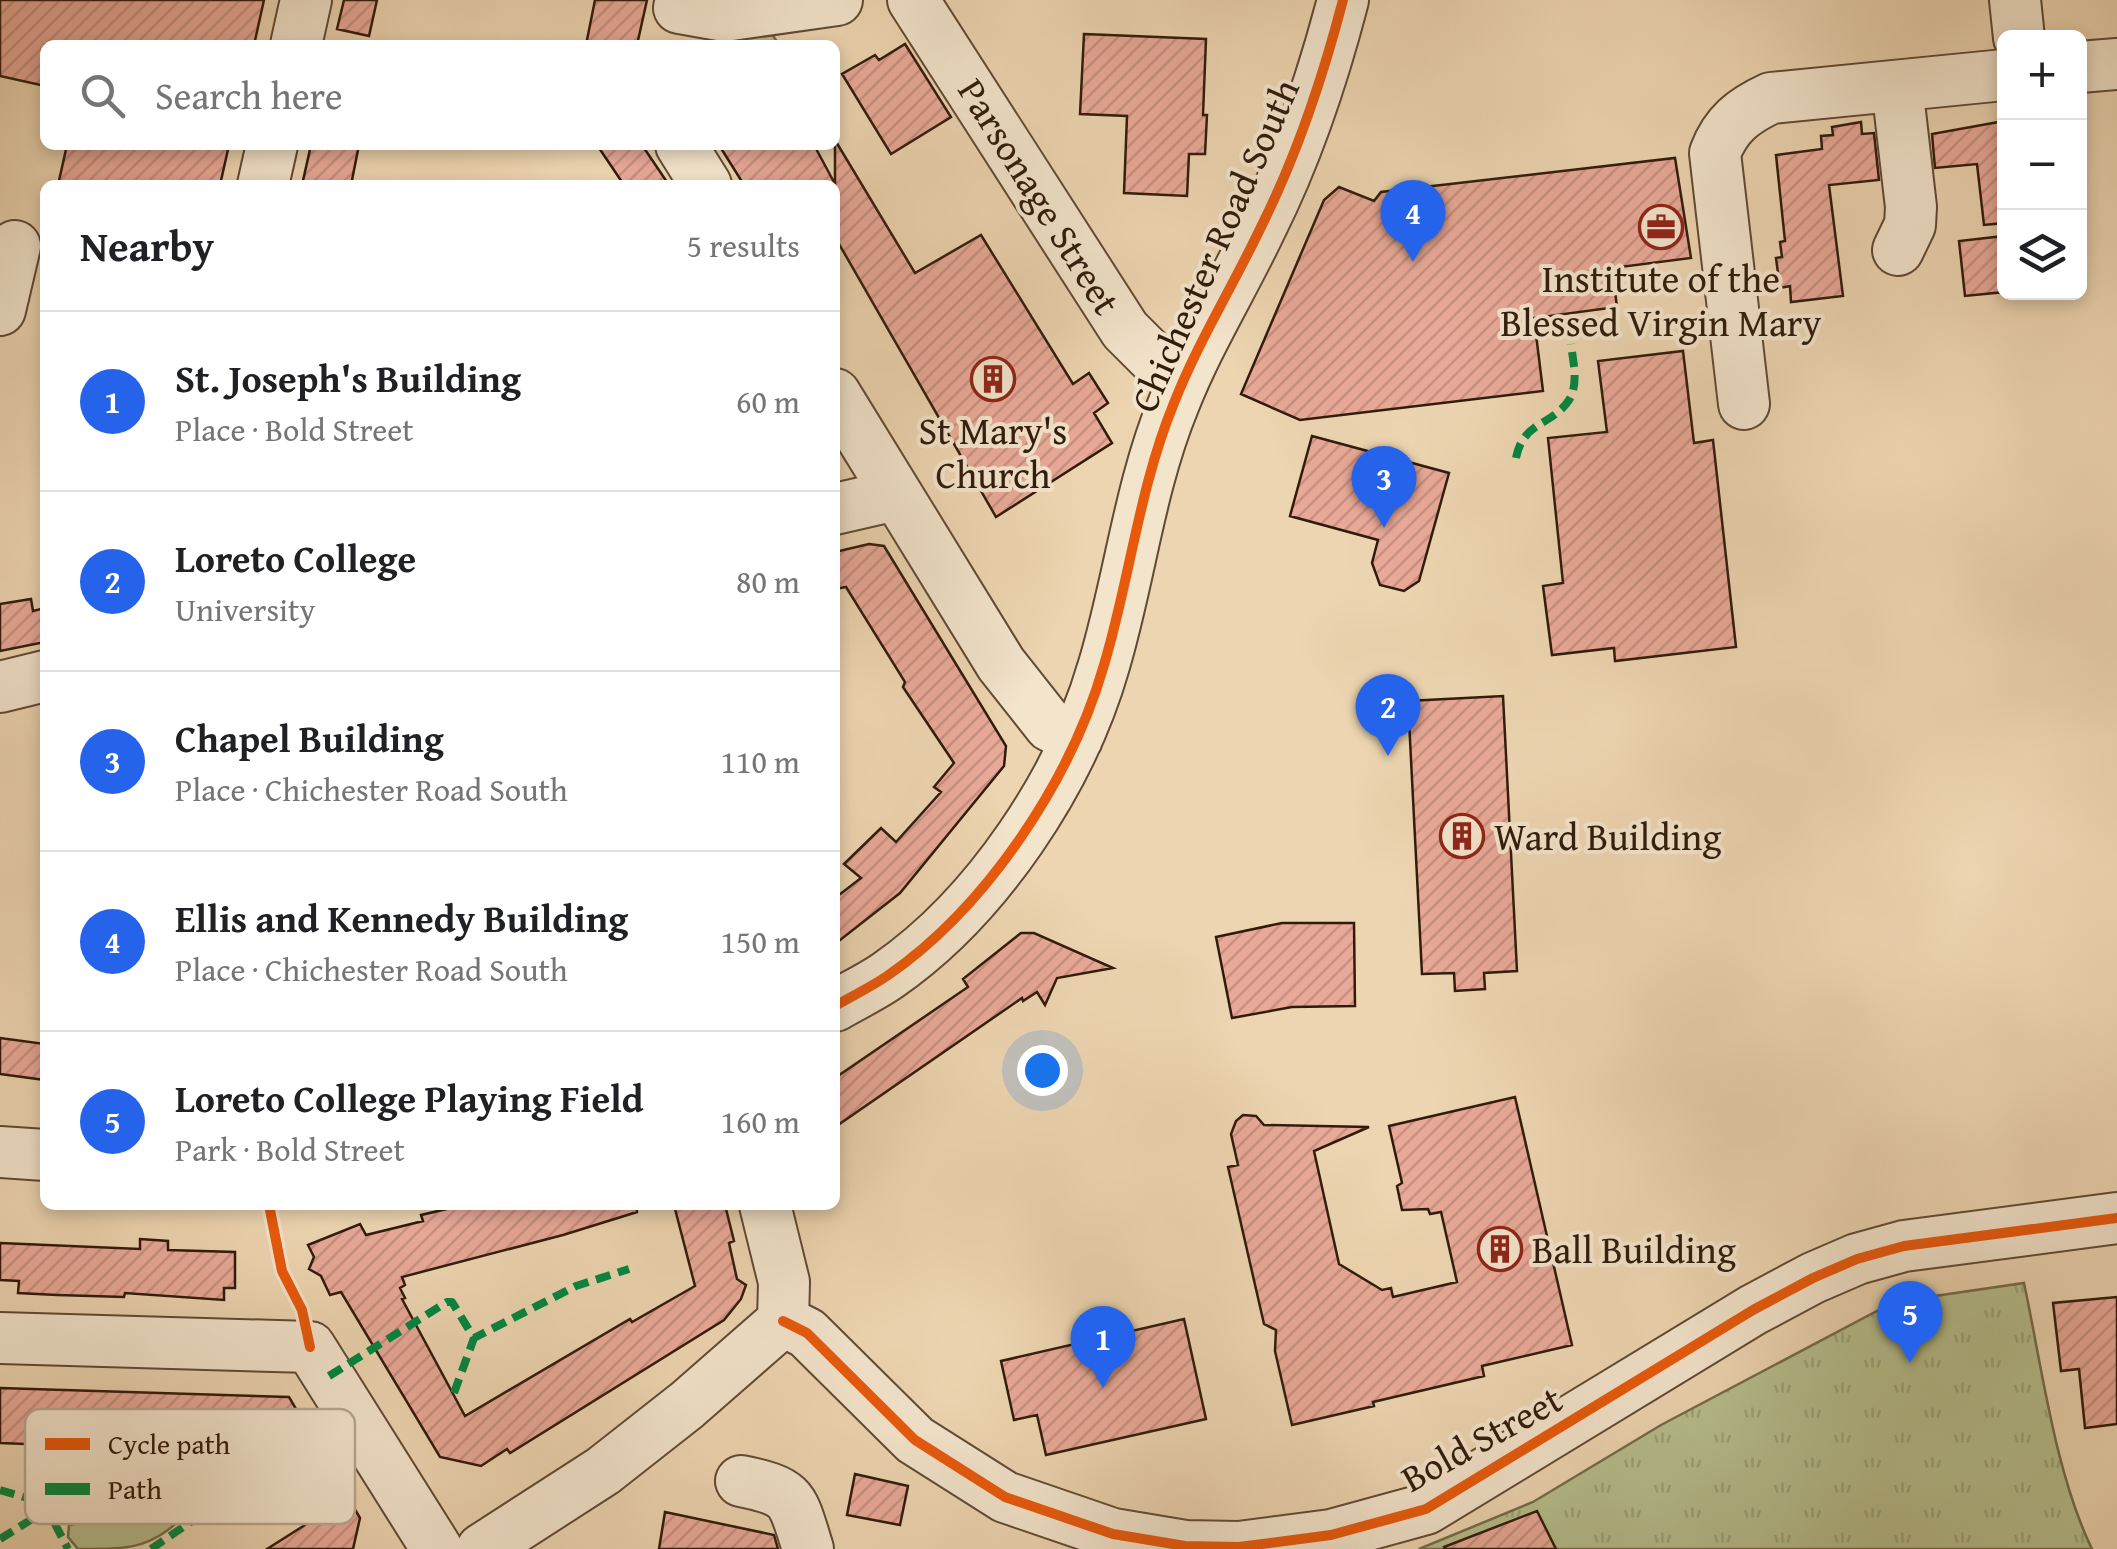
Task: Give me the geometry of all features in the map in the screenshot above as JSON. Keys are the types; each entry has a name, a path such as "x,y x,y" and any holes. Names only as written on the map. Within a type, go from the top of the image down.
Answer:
{"street":[{"path":"297,40 306,0"},
{"path":"677,18 724,16 838,0"},
{"name":"Parsonage Street","path":"913,0 1126,330 1153,358 1186,373"},
{"name":"Chichester Road South","path":"840,1003 887,976 964,907 1014,846 1060,774 1104,667 1150,471 1186,373 1270,207 1318,88 1343,0"},
{"path":"2015,0 2018,30"},
{"path":"2087,67 2117,64"},
{"path":"1744,404 1716,182 1715,154 1722,135 1744,111 1771,98 1997,76"},
{"path":"1898,86 1911,206 1910,225 1898,250"},
{"path":"264,180 271,150"},
{"path":"684,150 703,180"},
{"path":"0,310 20,248"},
{"path":"840,402 1001,664 1050,726 1077,739"},
{"path":"840,508 896,495"},
{"path":"0,686 40,677"},
{"path":"0,1152 40,1155"},
{"path":"482,1549 603,1472 783,1321 786,1294 765,1210"},
{"name":"Bold Street","path":"783,1321 807,1334 915,1440 1005,1497 1113,1534 1185,1548 1239,1547 1331,1535 1426,1509 1753,1310 1857,1259 1904,1246 2117,1218"},
{"path":"0,1338 310,1346 349,1409"},
{"path":"355,1418 437,1549"},
{"path":"741,1481 786,1494 798,1515 808,1549"}],"green space":[{"path":"772,34 776,40 710,40"},
{"path":"2024,1283 2059,1454 2092,1549 1419,1549 1533,1502 1661,1425 1894,1302"},
{"path":"175,1524 142,1544 78,1549 68,1537 69,1525"}],"building":[{"path":"0,0 264,0 255,40 40,40 40,85 0,76"},
{"path":"344,0 377,0 369,36 337,29"},
{"path":"595,0 647,0 638,40 587,40"},
{"path":"1084,34 1206,39 1205,154 1189,154 1187,196 1124,193 1127,116 1080,114"},
{"path":"905,44 951,117 891,154 842,74 875,55 879,60"},
{"path":"1861,122 1862,134 1874,133 1879,180 1829,185 1843,296 1791,302 1790,286 1780,288 1776,258 1782,257 1780,242 1785,241 1776,155 1822,149 1821,136 1833,135 1832,127"},
{"path":"1997,122 1997,224 1984,225 1977,164 1935,168 1932,134"},
{"name":"St Mary's Church","path":"840,148 915,273 981,235 1073,384 1089,373 1108,403 1094,413 1112,443 996,517 840,246 840,180 835,180 835,150"},
{"path":"66,150 228,150 221,180 59,180"},
{"path":"310,150 358,150 352,180 303,180"},
{"path":"600,150 645,150 666,180 621,180"},
{"name":"St Mary's Church","path":"722,150 817,150 833,180 741,180"},
{"path":"1675,158 1691,258 1612,268 1617,307 1534,318 1543,391 1300,420 1241,394 1324,200 1339,187 1374,201 1381,192"},
{"path":"1997,237 1997,293 1965,296 1959,241"},
{"path":"1683,351 1694,443 1713,440 1736,647 1615,661 1614,648 1552,655 1543,586 1563,583 1548,438 1607,432 1598,361"},
{"path":"1312,436 1449,473 1419,581 1404,591 1380,585 1372,563 1378,540 1290,516"},
{"path":"869,544 884,546 1006,746 1004,766 900,893 840,940 840,894 861,878 844,864 881,828 896,842 941,792 934,787 954,763 903,687 905,682 846,587 840,588 840,551"},
{"path":"31,599 33,611 40,609 40,643 0,651 0,604"},
{"name":"Ward Building","path":"1503,696 1517,971 1484,973 1485,989 1455,991 1454,973 1422,974 1408,701"},
{"path":"1282,923 1354,923 1355,1006 1292,1007 1232,1018 1216,937"},
{"path":"1021,933 1034,933 1113,968 1057,978 1045,1005 1037,992 1023,1001 1022,998 840,1124 840,1075 968,987 963,979"},
{"path":"0,1038 40,1043 40,1079 0,1074"},
{"name":"Ball Building","path":"1515,1097 1572,1345 1482,1366 1484,1376 1292,1425 1275,1351 1276,1330 1264,1324 1228,1167 1238,1165 1231,1134 1236,1121 1243,1115 1256,1116 1264,1125 1369,1127 1314,1151 1339,1264 1382,1290 1391,1288 1393,1297 1457,1282 1441,1212 1402,1210 1397,1186 1402,1183 1389,1126"},
{"path":"442,1210 637,1210 563,1235 402,1277 402,1299 465,1416 630,1319 632,1322 695,1286 675,1210 726,1210 737,1279 746,1285 741,1299 724,1320 510,1453 507,1449 481,1466 440,1457 341,1292 330,1295 321,1276 309,1269 314,1257 308,1245 360,1224 366,1235 423,1221 421,1215"},
{"path":"140,1239 168,1241 168,1250 235,1252 235,1288 224,1288 224,1300 125,1293 124,1297 57,1295 18,1293 19,1281 0,1280 0,1243 140,1249"},
{"path":"2117,1297 2117,1424 2085,1428 2079,1369 2061,1371 2053,1303"},
{"path":"1184,1319 1206,1419 1046,1455 1037,1415 1014,1420 1001,1361"},
{"path":"0,1388 289,1397 296,1409 25,1409 25,1444 0,1443"},
{"path":"855,1474 908,1486 900,1525 847,1515"},
{"path":"355,1509 360,1518 353,1549 267,1549 305,1525 355,1524"},
{"path":"1537,1511 1556,1549 1444,1547"},
{"path":"665,1512 774,1535 778,1549 659,1549"}],"marked path":[{"path":"1516,458 1531,430 1555,415 1572,394 1571,344"},
{"path":"329,1376 447,1302 452,1302 474,1338 576,1286 629,1269"},
{"path":"454,1393 474,1338"},
{"path":"0,1490 25,1497"},
{"path":"0,1539 25,1523"},
{"path":"55,1524 68,1549"},
{"path":"151,1549 188,1524"}],"cycle path":[{"path":"840,1003 887,976 924,948 991,878 1021,838 1070,752 1104,665 1162,435 1194,358 1286,172 1318,87 1343,0"},
{"path":"270,1210 282,1271 302,1310 310,1347"},
{"path":"783,1321 807,1333 915,1440 1005,1497 1113,1534 1185,1546 1239,1547 1331,1535 1426,1509 1753,1310 1857,1259 1904,1246 2117,1218"}],"place":[{"name":"Institute of the Blessed Virgin Mary","path":"1661,227"},
{"name":"Ellis and Kennedy Building","path":"1413,262"},
{"name":"St Mary's Church","path":"993,379"},
{"name":"Chapel Building","path":"1384,528"},
{"name":"Loreto College","path":"1388,756"},
{"name":"Ward Building","path":"1462,836"},
{"name":"Ball Building","path":"1500,1249"},
{"name":"Loreto College Playing Field","path":"1910,1363"},
{"name":"St. Joseph's Building","path":"1103,1388"}]}
